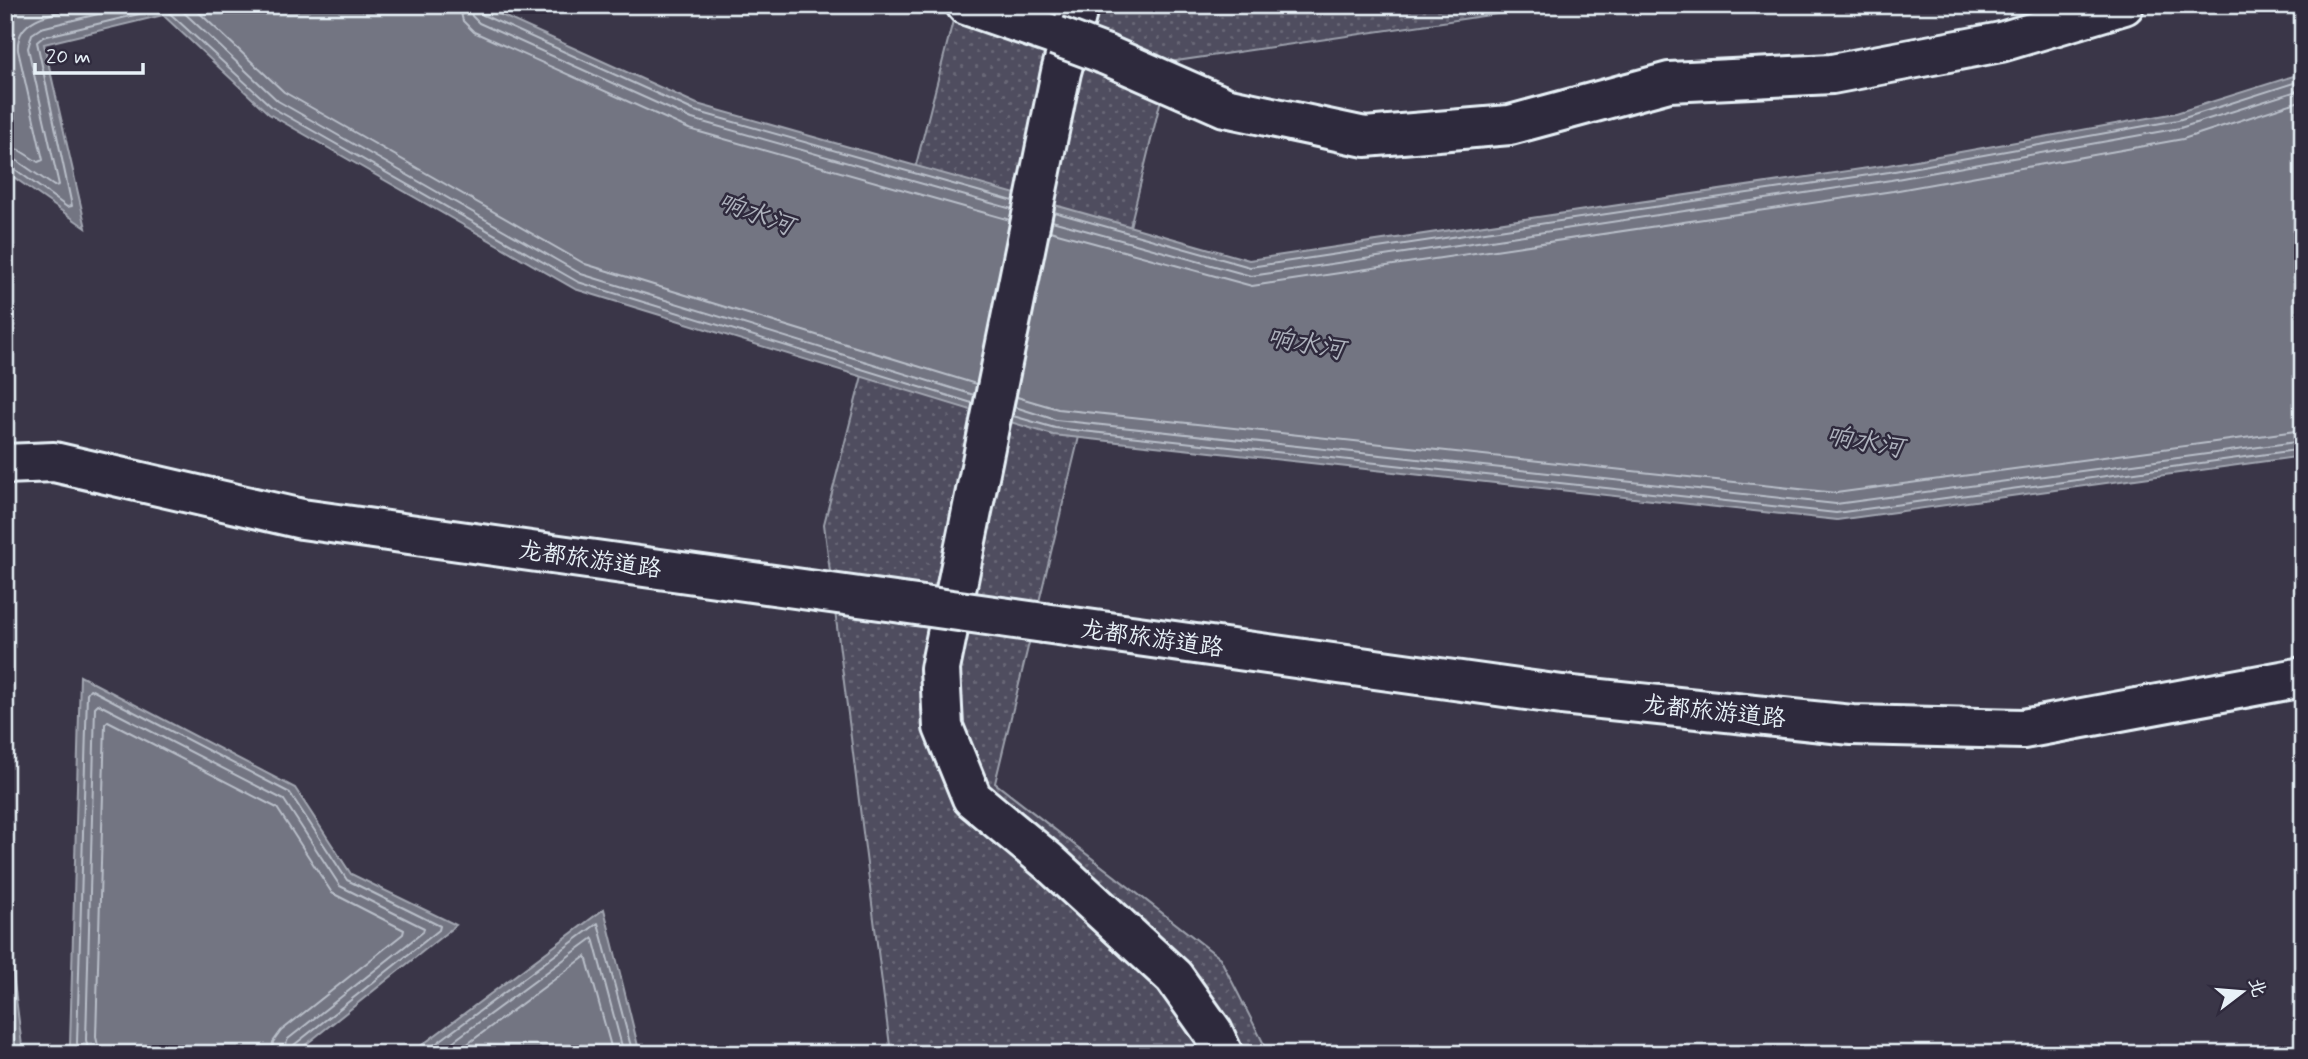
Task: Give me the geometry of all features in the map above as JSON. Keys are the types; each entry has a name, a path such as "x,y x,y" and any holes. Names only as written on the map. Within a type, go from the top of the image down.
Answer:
{"street":[{"path":"967,5 1104,54 1225,107 1365,137 1510,125 1669,82 1832,74 2001,42 2124,5"},
{"path":"1079,5 1061,72 940,669 943,727 972,798 1048,861 1174,977 1213,1032 1223,1054"},
{"name":"龙都旅游道路","path":"5,464 54,461 302,519 1562,695 1852,725 2022,729 2303,677"}],"shaded area":[{"path":"957,5 1557,5 1170,62 995,783 1220,958 1269,1054 891,1054 824,524"}],"water":[{"name":"响水河","path":"5,5 479,5 697,104 1249,260 1888,165 2176,113 2303,73 2303,456 1837,520 1053,435 575,289 269,114 163,15 44,44 86,228 5,171"},
{"path":"80,676 295,788 351,874 456,925 294,1054 76,1054 70,1046"},
{"path":"604,909 640,1054 410,1054"},
{"path":"9,942 23,1054 5,1054 5,943"}]}
